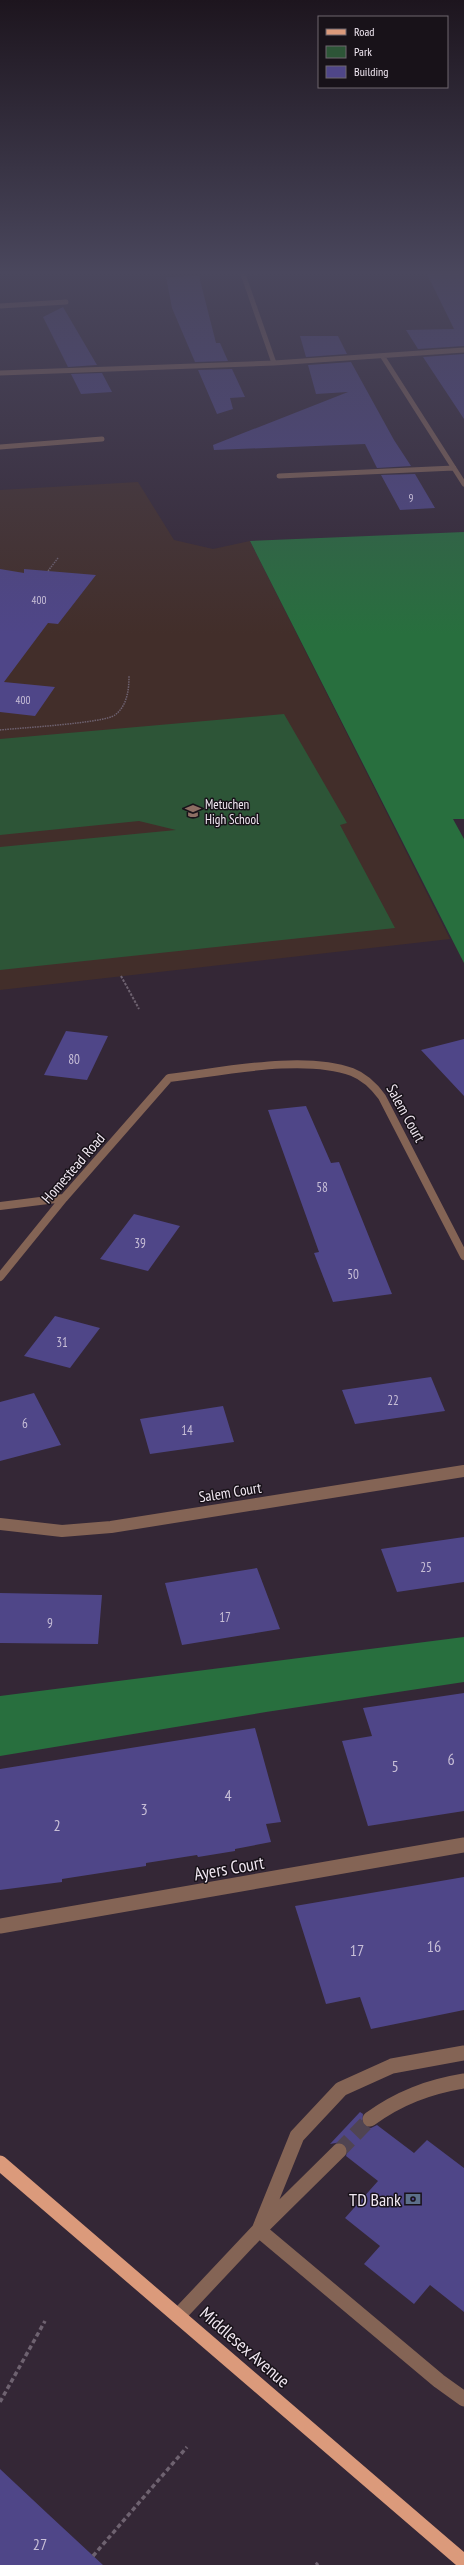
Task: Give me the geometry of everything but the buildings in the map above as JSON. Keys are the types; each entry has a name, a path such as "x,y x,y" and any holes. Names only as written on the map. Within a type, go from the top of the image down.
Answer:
{"main road":[{"name":"Middlesex Avenue","path":"0,2163 464,2562"}],"street":[{"path":"406,394 464,484"},
{"path":"0,447 102,440"},
{"path":"279,476 454,468"},
{"name":"Salem Court","path":"169,1078 302,1064 331,1066 351,1071 370,1081 382,1097 464,1256"},
{"name":"Homestead Road","path":"0,1277 64,1198 169,1078"},
{"path":"0,1206 64,1198"},
{"name":"Salem Court","path":"0,1524 62,1531 111,1527 464,1471"},
{"name":"Ayers Court","path":"0,1926 464,1845"},
{"path":"259,2230 298,2136 341,2089 392,2066 464,2053"},
{"path":"370,2119 394,2101 426,2088 464,2081"},
{"path":"178,2316 259,2230 339,2151"},
{"path":"259,2230 439,2381 464,2399"}],"path":[{"path":"48,571 58,558"},
{"path":"0,730 110,719 120,712 129,692 129,676"},
{"path":"121,976 139,1009"},
{"path":"0,2402 45,2321"},
{"path":"93,2556 187,2447"}],"shaded area":[{"name":"Metuchen High School","path":"138,482 174,540 213,549 250,541 450,939 0,990 0,490"}],"green space":[{"path":"464,532 464,819 453,819 464,839 464,963 250,541"},
{"path":"284,714 347,823 340,825 395,928 0,970 0,847 176,830 139,821 0,835 0,739"},
{"path":"464,1637 464,1682 266,1712 0,1756 0,1696"}],"tunnel":[{"path":"339,2151 370,2119"}],"place":[{"name":"Metuchen High School","path":"193,811"},
{"name":"TD Bank","path":"413,2199"}]}
